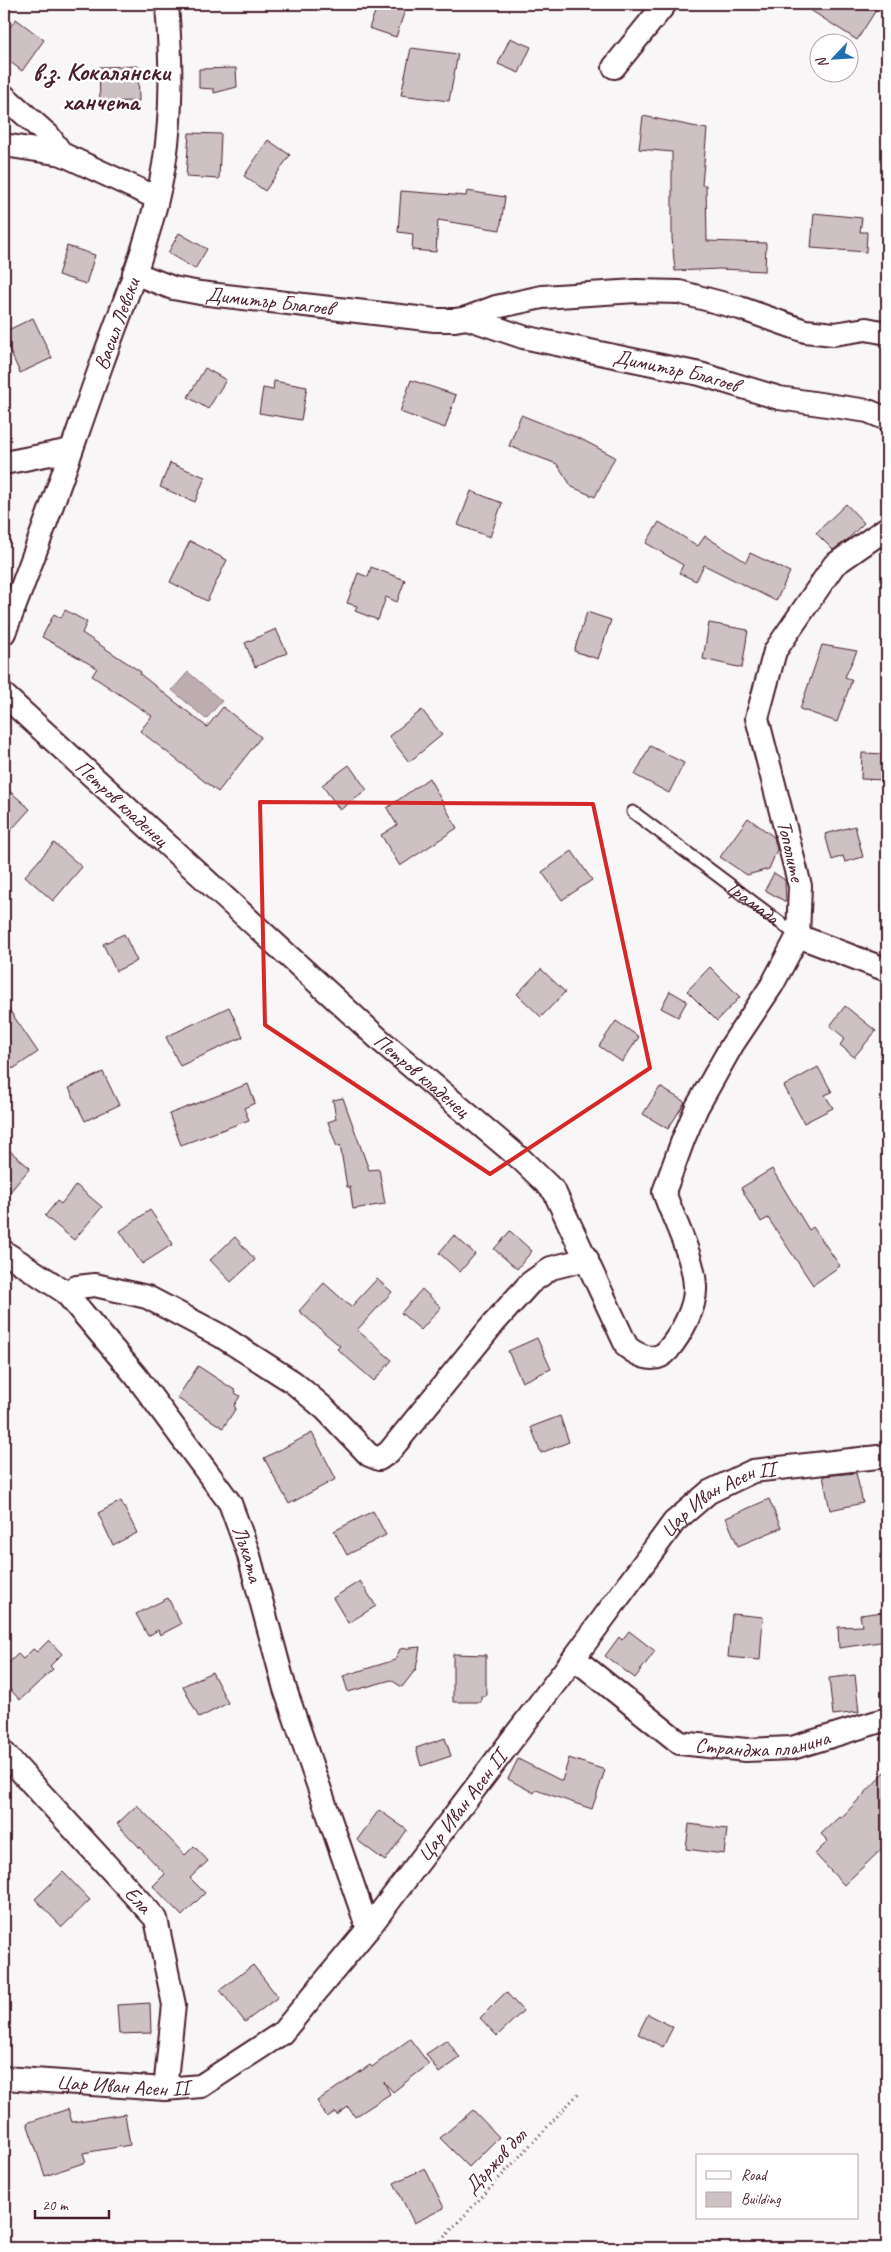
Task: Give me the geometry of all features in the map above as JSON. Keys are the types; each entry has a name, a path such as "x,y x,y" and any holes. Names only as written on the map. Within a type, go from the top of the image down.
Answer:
{"street":[{"name":"Васил Левски","path":"4,633 42,534 134,273 157,198 164,166 171,114 168,4"},
{"path":"614,67 665,4"},
{"path":"4,96 44,131 62,154"},
{"path":"4,145 62,154 157,198"},
{"name":"Димитър Благоев","path":"134,273 173,288 200,293 435,320 467,318 496,307 542,297 636,291 679,292 740,308 805,331 834,334 866,329 887,333"},
{"name":"Димитър Благоев","path":"467,318 523,337 700,374 779,398 868,411 887,419"},
{"path":"4,463 71,450"},
{"name":"Тополите","path":"664,1192 683,1140 698,1107 732,1045 772,985 798,936 800,886 757,718 775,651 834,564 887,528"},
{"name":"Петров кладенец","path":"4,695 380,1040 529,1166 554,1191 627,1347 638,1355 651,1358 663,1356 673,1343 690,1313 695,1288 688,1254 664,1192"},
{"name":"Грамада","path":"798,936 887,970"},
{"name":"Лъката","path":"4,1252 66,1292 136,1376 230,1503 248,1552 285,1690 368,1929"},
{"path":"66,1292 77,1287 95,1285 147,1296 221,1336 293,1382 325,1409 369,1455 379,1459 389,1452 494,1323 530,1283 551,1268 587,1258"},
{"name":"Цар Иван Асен II","path":"4,2078 165,2089 201,2086 282,2033 368,1929 574,1658 674,1522 709,1492 753,1471 887,1456"},
{"name":"Странджа планина","path":"574,1658 680,1743 746,1750 792,1748 887,1719"},
{"name":"Ела","path":"4,1753 156,1919 174,2005 165,2089"}],"lane":[{"name":"Грамада","path":"633,812 798,936"}],"path":[{"name":"Държов дол","path":"434,2248 578,2094"}],"highlighted area":[{"path":"260,802 593,804 650,1068 490,1174 265,1025"}],"shaded area":[{"path":"188,672 222,701 206,719 172,690"}],"building":[{"path":"378,4 407,4 396,37 369,28"},
{"path":"801,4 865,4 876,10 858,38 858,32 845,32"},
{"path":"16,19 44,40 22,71 4,57 4,35"},
{"path":"510,38 531,47 519,73 498,64"},
{"path":"411,48 458,54 449,101 401,95"},
{"path":"138,66 139,101 100,102 99,67"},
{"path":"236,68 237,87 214,93 214,89 199,88 199,69"},
{"path":"643,116 707,129 702,185 706,185 707,241 766,243 765,271 719,269 675,271 672,238 672,152 639,149"},
{"path":"189,133 221,134 219,179 186,177"},
{"path":"268,140 290,155 265,191 244,176"},
{"path":"401,191 466,196 467,191 505,197 500,230 438,220 436,252 412,250 413,234 398,232"},
{"path":"814,213 862,218 860,232 867,232 866,252 811,248"},
{"path":"179,233 207,249 195,269 168,253"},
{"path":"67,246 95,255 86,284 58,275"},
{"path":"33,318 52,358 20,373 4,338 4,332"},
{"path":"205,368 226,380 208,409 188,397"},
{"path":"411,380 456,395 445,428 400,412"},
{"path":"274,381 307,387 301,420 259,413 263,388 273,390"},
{"path":"521,415 581,439 615,457 595,497 572,487 557,464 509,446"},
{"path":"170,463 205,477 195,502 160,487"},
{"path":"471,491 502,503 490,537 458,525"},
{"path":"846,504 864,523 847,540 833,550 816,533"},
{"path":"659,522 698,546 705,536 746,562 750,553 790,572 776,601 704,565 696,581 679,573 683,565 646,543"},
{"path":"190,541 227,560 207,601 170,582"},
{"path":"371,567 405,580 397,602 386,597 378,620 355,611 357,606 347,603 358,573 368,577"},
{"path":"65,610 87,622 82,633 141,672 140,674 207,727 223,707 261,737 218,792 140,731 152,716 92,676 97,668 42,637 54,614 61,618"},
{"path":"587,612 611,620 598,659 574,651"},
{"path":"709,623 748,630 742,668 703,659"},
{"path":"276,629 287,653 255,667 245,643"},
{"path":"822,645 857,651 845,677 852,680 837,722 800,709"},
{"path":"422,710 442,735 409,762 389,736"},
{"path":"650,746 684,763 669,793 635,775"},
{"path":"862,753 887,754 887,780 861,779"},
{"path":"349,765 367,790 340,810 322,785"},
{"path":"429,778 457,828 400,866 381,835 397,825 387,808"},
{"path":"4,786 30,809 4,838"},
{"path":"748,818 774,837 777,850 769,869 747,875 720,857"},
{"path":"855,826 863,857 845,862 843,856 832,860 825,834"},
{"path":"54,843 82,867 53,901 25,876"},
{"path":"572,851 592,880 562,900 542,872"},
{"path":"774,873 785,880 786,902 765,890"},
{"path":"124,934 137,961 116,971 103,944"},
{"path":"710,967 740,997 717,1021 687,991"},
{"path":"541,969 565,992 541,1017 517,994"},
{"path":"670,991 687,1001 678,1017 661,1008"},
{"path":"4,1002 38,1052 13,1069 4,1056"},
{"path":"845,1006 876,1031 854,1057 840,1045 845,1038 830,1026"},
{"path":"229,1007 243,1037 180,1066 166,1037"},
{"path":"616,1021 639,1037 622,1062 599,1046"},
{"path":"818,1067 832,1092 825,1095 833,1108 804,1123 784,1086"},
{"path":"103,1072 119,1105 85,1121 69,1088"},
{"path":"248,1084 255,1103 244,1108 249,1120 181,1145 169,1114"},
{"path":"660,1087 685,1102 668,1129 643,1114"},
{"path":"343,1098 369,1170 379,1169 385,1204 353,1209 350,1187 347,1187 340,1145 337,1147 328,1122 336,1119 333,1100"},
{"path":"4,1146 30,1168 4,1199"},
{"path":"772,1169 809,1230 813,1227 840,1266 813,1285 768,1218 761,1222 741,1188"},
{"path":"76,1185 102,1207 74,1240 45,1216 57,1201 61,1204"},
{"path":"150,1210 173,1244 142,1264 120,1231"},
{"path":"510,1231 532,1251 517,1269 494,1249"},
{"path":"454,1235 475,1254 460,1272 439,1253"},
{"path":"235,1237 255,1260 231,1282 210,1260"},
{"path":"377,1279 392,1292 357,1330 392,1360 374,1381 337,1349 340,1346 299,1311 324,1283 351,1307"},
{"path":"422,1289 441,1307 421,1330 401,1313"},
{"path":"537,1338 551,1369 522,1382 508,1351"},
{"path":"198,1366 236,1391 235,1393 240,1396 234,1406 236,1408 223,1428 177,1398"},
{"path":"560,1416 569,1442 541,1453 531,1427"},
{"path":"312,1433 336,1479 289,1504 264,1458"},
{"path":"856,1473 863,1503 830,1510 823,1476"},
{"path":"769,1499 781,1528 738,1546 726,1518"},
{"path":"121,1501 137,1533 113,1545 98,1513"},
{"path":"373,1511 386,1535 347,1555 334,1531"},
{"path":"360,1581 376,1606 348,1623 333,1598"},
{"path":"168,1598 181,1624 160,1635 158,1630 148,1636 136,1614"},
{"path":"883,1612 885,1625 887,1624 887,1641 839,1648 838,1627 862,1626 860,1615"},
{"path":"732,1614 763,1617 760,1660 728,1657"},
{"path":"629,1631 655,1651 635,1678 605,1656 619,1637 622,1640"},
{"path":"49,1640 62,1654 50,1666 53,1669 20,1700 4,1683 4,1667 18,1654 23,1659 33,1649 37,1652"},
{"path":"420,1647 416,1669 402,1687 391,1680 348,1692 343,1676 395,1660 400,1649"},
{"path":"453,1654 486,1655 486,1696 481,1696 481,1702 453,1702"},
{"path":"212,1672 228,1703 199,1718 183,1686"},
{"path":"855,1675 859,1712 833,1715 829,1678"},
{"path":"445,1738 451,1756 421,1766 416,1748"},
{"path":"569,1758 605,1770 592,1809 536,1790 534,1793 508,1779 518,1759 562,1781"},
{"path":"887,1770 887,1844 844,1885 815,1854 828,1841 821,1834 839,1817 841,1818"},
{"path":"137,1805 185,1855 194,1846 208,1861 190,1878 205,1893 182,1916 153,1886 165,1874 117,1824"},
{"path":"379,1810 407,1830 385,1861 357,1840"},
{"path":"689,1824 727,1829 724,1854 686,1849"},
{"path":"63,1872 90,1900 62,1927 35,1899"},
{"path":"253,1965 278,1997 245,2022 220,1990"},
{"path":"506,1992 523,2011 497,2036 480,2018"},
{"path":"150,2003 151,2033 119,2034 117,2005"},
{"path":"648,2014 673,2027 663,2047 638,2034"},
{"path":"410,2039 429,2064 393,2092 384,2082 390,2094 355,2117 348,2107 337,2115 335,2112 327,2117 317,2101 370,2065 372,2067"},
{"path":"447,2040 460,2058 439,2073 426,2054"},
{"path":"68,2109 72,2122 125,2114 130,2145 83,2153 86,2162 45,2176 27,2123"},
{"path":"473,2110 499,2137 469,2167 440,2138"},
{"path":"425,2168 444,2208 414,2223 394,2183"}],"district":[{"name":"в.з. Кокалянски ханчета","path":"101,86"}]}
